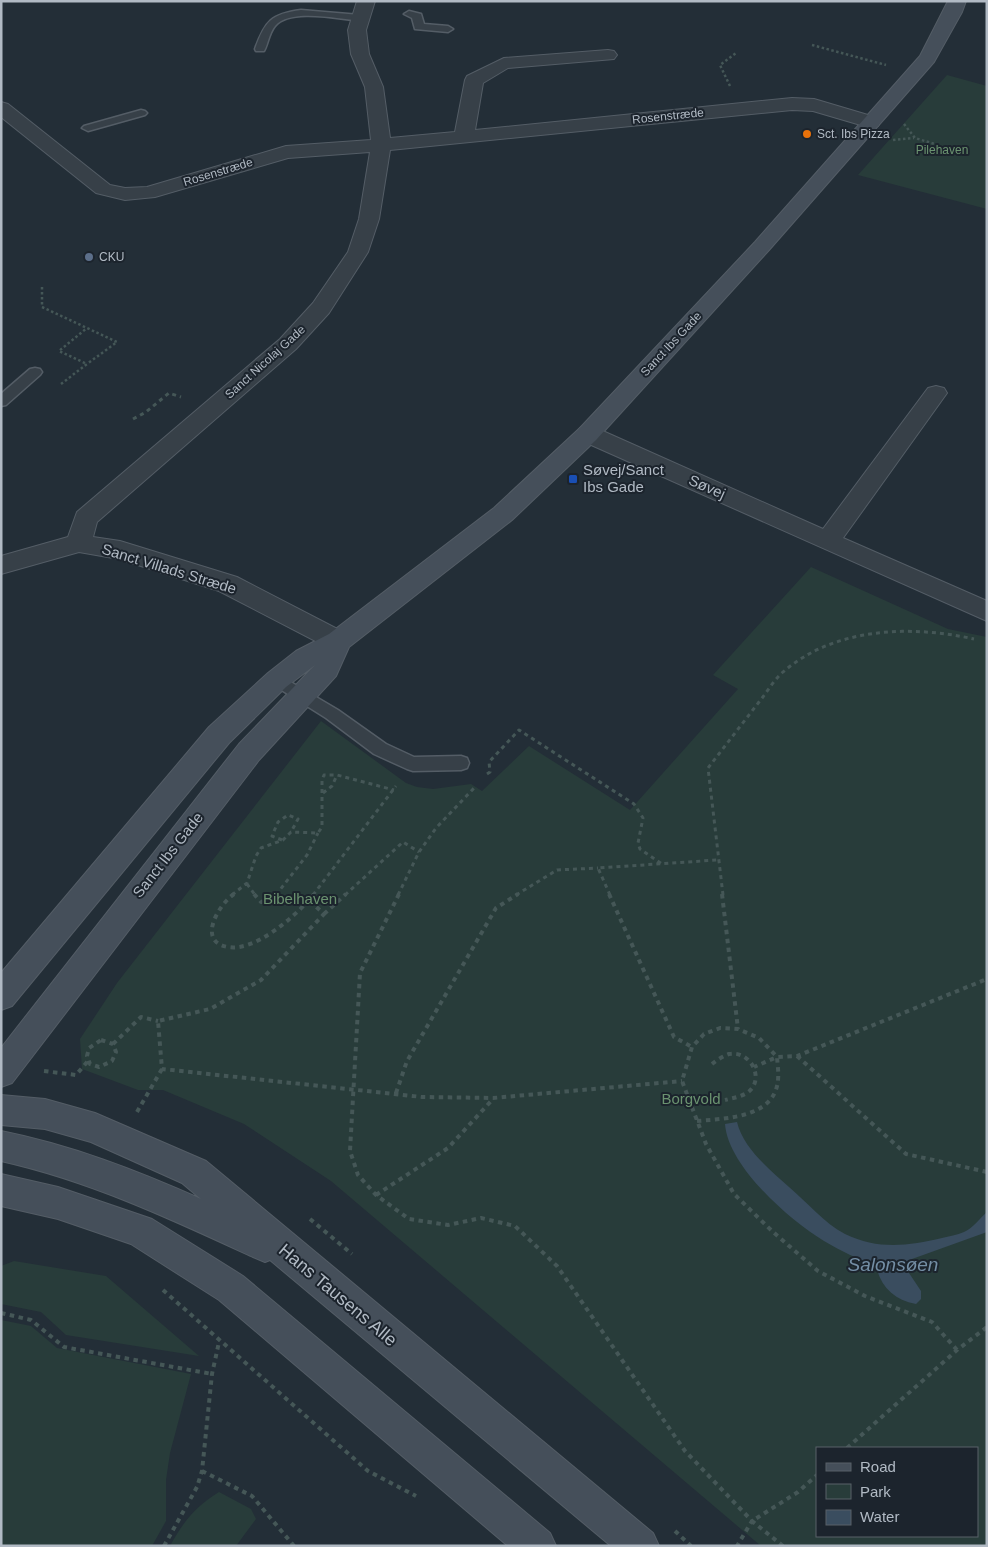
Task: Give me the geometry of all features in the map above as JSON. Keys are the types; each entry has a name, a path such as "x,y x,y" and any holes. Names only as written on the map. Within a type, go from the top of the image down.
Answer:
{"main road":[{"name":"Sanct Ibs Gade","path":"1,996 219,735 277,680 305,658 338,641 502,514 588,434 762,246 928,58 954,12 957,1"},
{"name":"Sanct Ibs Gade","path":"1,1073 249,752 301,694 327,669 338,641"},
{"name":"Hans Tausens Alle","path":"1,1110 45,1114 95,1128 194,1172 294,1258 640,1546"},
{"path":"1,1146 80,1167 178,1206 294,1258"},
{"path":"1,1190 58,1203 140,1231 231,1288 537,1546"}],"street":[{"name":"Sanct Nicolaj Gade","path":"79,543 86,518 288,344 321,308 358,252 369,219 380,146 380,123 374,87 360,54 357,30 367,8"},
{"path":"464,136 474,80 504,64 608,55"},
{"name":"Rosenstræde","path":"1,108 54,144 103,189 125,194 148,193 286,152 380,146 792,104 814,105 874,118"},
{"path":"827,541 936,393"},
{"name":"Søvej","path":"588,434 987,612"},
{"path":"1,565 79,543"},
{"name":"Sanct Villads Stræde","path":"79,543 120,550 228,584 338,641"}],"lane":[{"path":"260,48 272,24 282,16 367,8"},
{"path":"409,14 417,16 419,27 448,28"},
{"path":"88,128 141,113"},
{"path":"1,402 35,372"},
{"path":"277,680 332,714 380,749 414,764 461,764"}],"path":[{"path":"812,45 915,72"},
{"path":"736,53 720,66 741,109"},
{"path":"874,118 904,124 915,138 938,145"},
{"path":"42,287 42,308 117,342 61,384"},
{"path":"87,328 59,351 87,364"},
{"path":"133,418 146,412 169,393 180,397"},
{"path":"738,1029 717,860 708,768 784,671 815,650 876,634 901,630 936,632 978,640"},
{"path":"662,864 640,849 638,843 644,818 641,811 634,804 518,730 489,762 490,772 436,828 419,852 360,973 350,1151 358,1174 376,1195 409,1218 448,1225 481,1218 515,1226 557,1266 685,1451 752,1521 783,1546"},
{"path":"282,840 272,836 278,822 288,815 298,819 291,832 282,840 264,846 260,850 256,855 247,884 228,898 212,924 214,938 221,945 241,946 260,939 289,921 309,900 414,764"},
{"path":"247,884 261,902 270,901 307,856 322,827 322,777 330,774 338,775 394,790"},
{"path":"323,794 332,786 338,775"},
{"path":"291,832 318,833"},
{"path":"113,1044 141,1017 158,1021 210,1009 261,980 324,914 403,842 419,852"},
{"path":"396,1093 407,1061 496,908 504,902 557,870 717,860"},
{"path":"598,868 674,1037 692,1047"},
{"path":"309,900 324,914"},
{"path":"754,1067 777,1057 797,1056 987,979"},
{"path":"136,1113 162,1069 158,1021"},
{"path":"697,1121 747,1114 764,1106 773,1097 778,1081 777,1057 759,1038 738,1029 720,1028 704,1034 692,1047 682,1081 697,1121 706,1144 734,1194 772,1232 818,1271 866,1296 932,1322 957,1350"},
{"path":"76,1075 88,1061 87,1052 92,1044 106,1040 113,1044 115,1048 114,1057 108,1064 99,1067 88,1061"},
{"path":"712,1064 723,1056 734,1054 742,1056 754,1067 758,1077 754,1089 748,1094 736,1100 725,1100"},
{"path":"797,1056 906,1154 987,1172"},
{"path":"162,1069 353,1088 422,1097 493,1098 682,1081"},
{"path":"376,1195 448,1148 493,1098"},
{"path":"161,1288 219,1342 368,1471 419,1498"},
{"path":"1,1313 31,1320 64,1347 212,1374"},
{"path":"848,1447 957,1350 987,1327"},
{"path":"164,1546 197,1487 202,1471 212,1374 219,1342"},
{"path":"202,1471 252,1496 294,1546"},
{"path":"737,1546 752,1521 798,1492 816,1476"}],"green space":[{"name":"Pilehaven","path":"947,75 987,86 987,209 858,175"},
{"name":"Borgvold","path":"811,567 948,629 987,637 987,1546 761,1546 331,1181 244,1124 163,1090 138,1090 82,1069 80,1039 117,983 321,721 406,783 417,787 433,789 471,784 482,791 529,746 630,810 738,689 713,675"},
{"path":"14,1261 106,1276 199,1356 66,1335 41,1312 1,1304 1,1266"},
{"path":"1,1320 31,1326 57,1348 191,1374 170,1453 166,1480 166,1521 152,1546 1,1546"},
{"path":"219,1492 251,1509 256,1519 236,1546 170,1546 191,1515 203,1503"}],"water":[{"name":"Salonsøen","path":"737,1122 745,1141 766,1166 823,1218 845,1234 857,1239 881,1244 917,1243 967,1231 987,1212 987,1232 912,1259 909,1273 921,1291 921,1299 916,1304 901,1299 885,1286 876,1266 856,1258 810,1232 778,1206 762,1190 748,1174 729,1140 725,1124"}],"place":[{"name":"Sct. Ibs Pizza","path":"807,134"},
{"name":"CKU","path":"89,257"},
{"name":"Søvej/Sanct Ibs Gade","path":"573,479"}],"park label":[{"name":"Bibelhaven","path":"300,899"}]}
